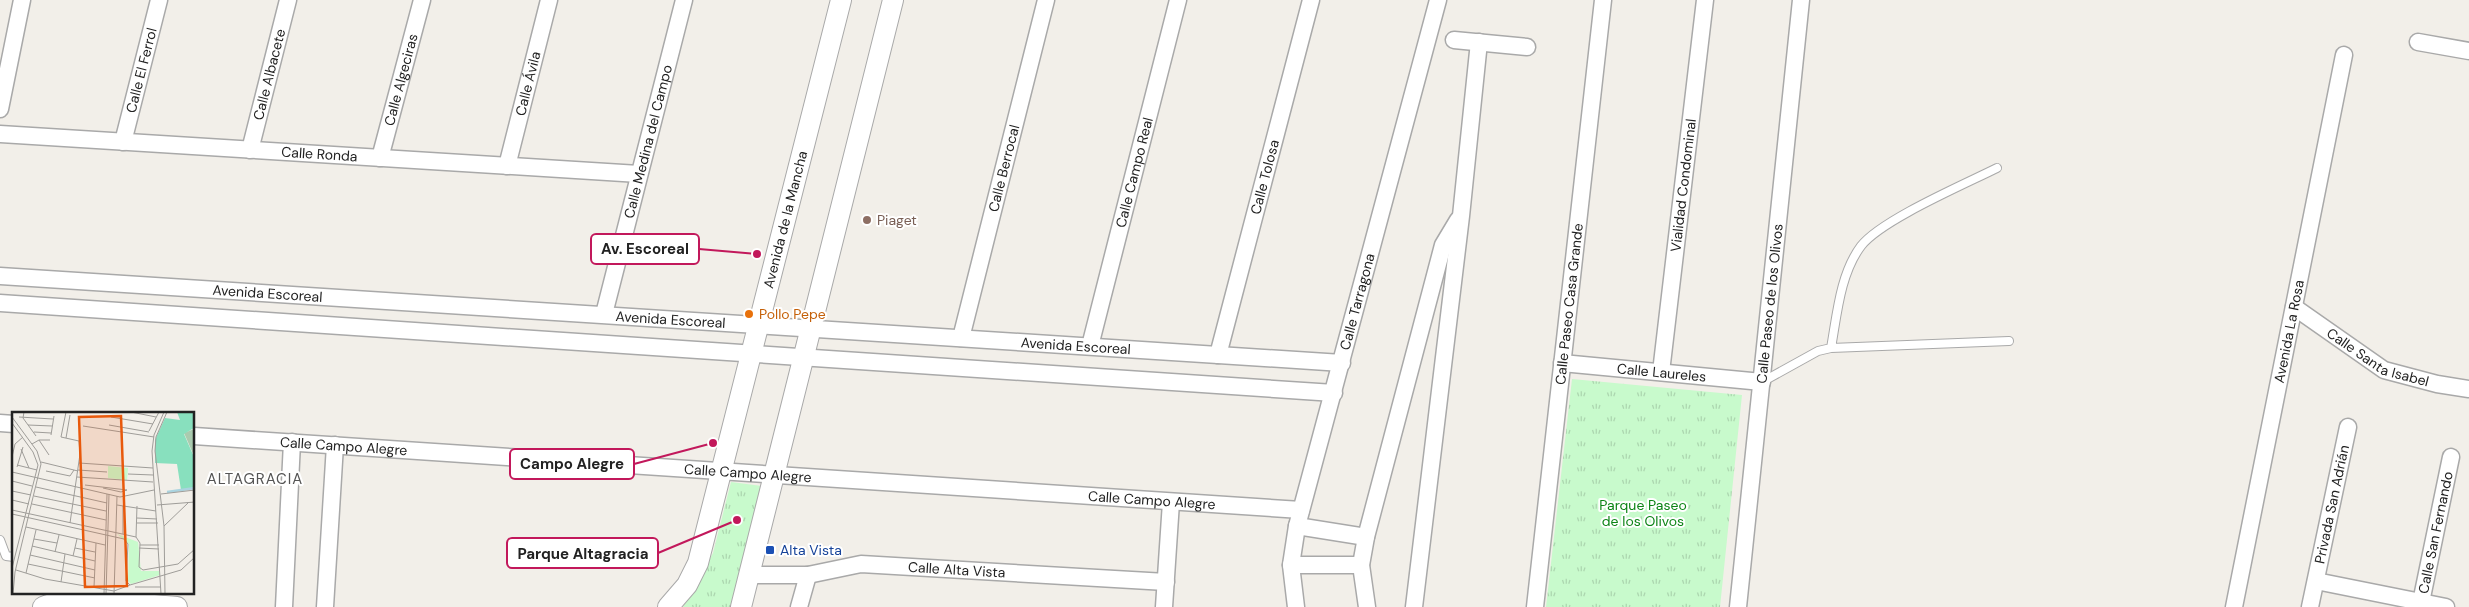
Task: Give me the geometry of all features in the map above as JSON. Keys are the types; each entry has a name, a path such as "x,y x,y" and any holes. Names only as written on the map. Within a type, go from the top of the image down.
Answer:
{"street":[{"path":"0,109 22,0"},
{"name":"Calle El Ferrol","path":"124,142 158,0"},
{"name":"Calle Albacete","path":"250,150 288,0"},
{"name":"Calle Algeciras","path":"380,158 422,0"},
{"name":"Calle Ávila","path":"507,166 549,0"},
{"name":"Calle Medina del Campo","path":"604,314 684,0"},
{"name":"Avenida de la Mancha","path":"668,607 687,586 698,563 841,0"},
{"path":"741,607 893,0"},
{"name":"Calle Berrocal","path":"961,338 1046,0"},
{"name":"Calle Campo Real","path":"1090,346 1178,0"},
{"name":"Calle Tolosa","path":"1218,355 1311,0"},
{"name":"Calle Tarragona","path":"1296,607 1291,565 1297,526 1334,394 1438,0"},
{"name":"Calle Paseo Casa Grande","path":"1535,607 1603,0"},
{"name":"Vialidad Condominal","path":"1661,372 1705,0"},
{"name":"Calle Paseo de los Olivos","path":"1738,607 1801,0"},
{"path":"1454,40 1528,48"},
{"path":"1414,607 1461,216 1479,42"},
{"path":"2418,42 2469,50"},
{"name":"Avenida La Rosa","path":"2234,607 2344,55"},
{"name":"Calle Ronda","path":"0,134 639,174"},
{"path":"1367,607 1361,565 1366,537 1444,245 1461,216"},
{"name":"Avenida Escoreal","path":"0,276 1342,363"},
{"name":"Avenida Escoreal","path":"0,303 1334,394"},
{"name":"Calle Santa Isabel","path":"2294,307 2384,370 2437,384 2469,389"},
{"path":"1422,328 1435,327 1447,333"},
{"name":"Calle Laureles","path":"1562,363 1762,382"},
{"name":"Privada San Adrián","path":"2310,607 2348,428"},
{"name":"Calle Campo Alegre","path":"195,436 775,473 1301,510"},
{"path":"284,607 292,442"},
{"path":"325,607 335,445"},
{"name":"Calle San Fernando","path":"2421,605 2451,457"},
{"path":"1164,607 1171,502"},
{"path":"1297,526 1366,537"},
{"name":"Calle Alta Vista","path":"749,575 808,574 860,564 1166,582"},
{"path":"1291,565 1361,565"},
{"path":"799,607 808,574"},
{"path":"2316,581 2421,605 2446,607"},
{"path":"42,607 53,602 74,600 176,607"}],"lane":[{"path":"1831,348 1840,296 1861,246 1886,225 1996,168"},
{"path":"1762,382 1818,351 1831,348 2009,341"},
{"path":"0,540 6,556 12,557"}],"green space":[{"name":"Parque Paseo de los Olivos","path":"1572,379 1742,395 1720,607 1546,607"},
{"path":"731,482 762,486 730,607 683,607 713,553"}],"place":[{"name":"Piaget","path":"867,220"},
{"name":"Av. Escoreal","path":"757,254"},
{"name":"Pollo Pepe","path":"749,314"},
{"name":"Campo Alegre","path":"713,443"},
{"name":"Parque Altagracia","path":"737,520"},
{"name":"Alta Vista","path":"770,550"}],"district":[{"name":"ALTAGRACIA","path":"255,479"}]}
